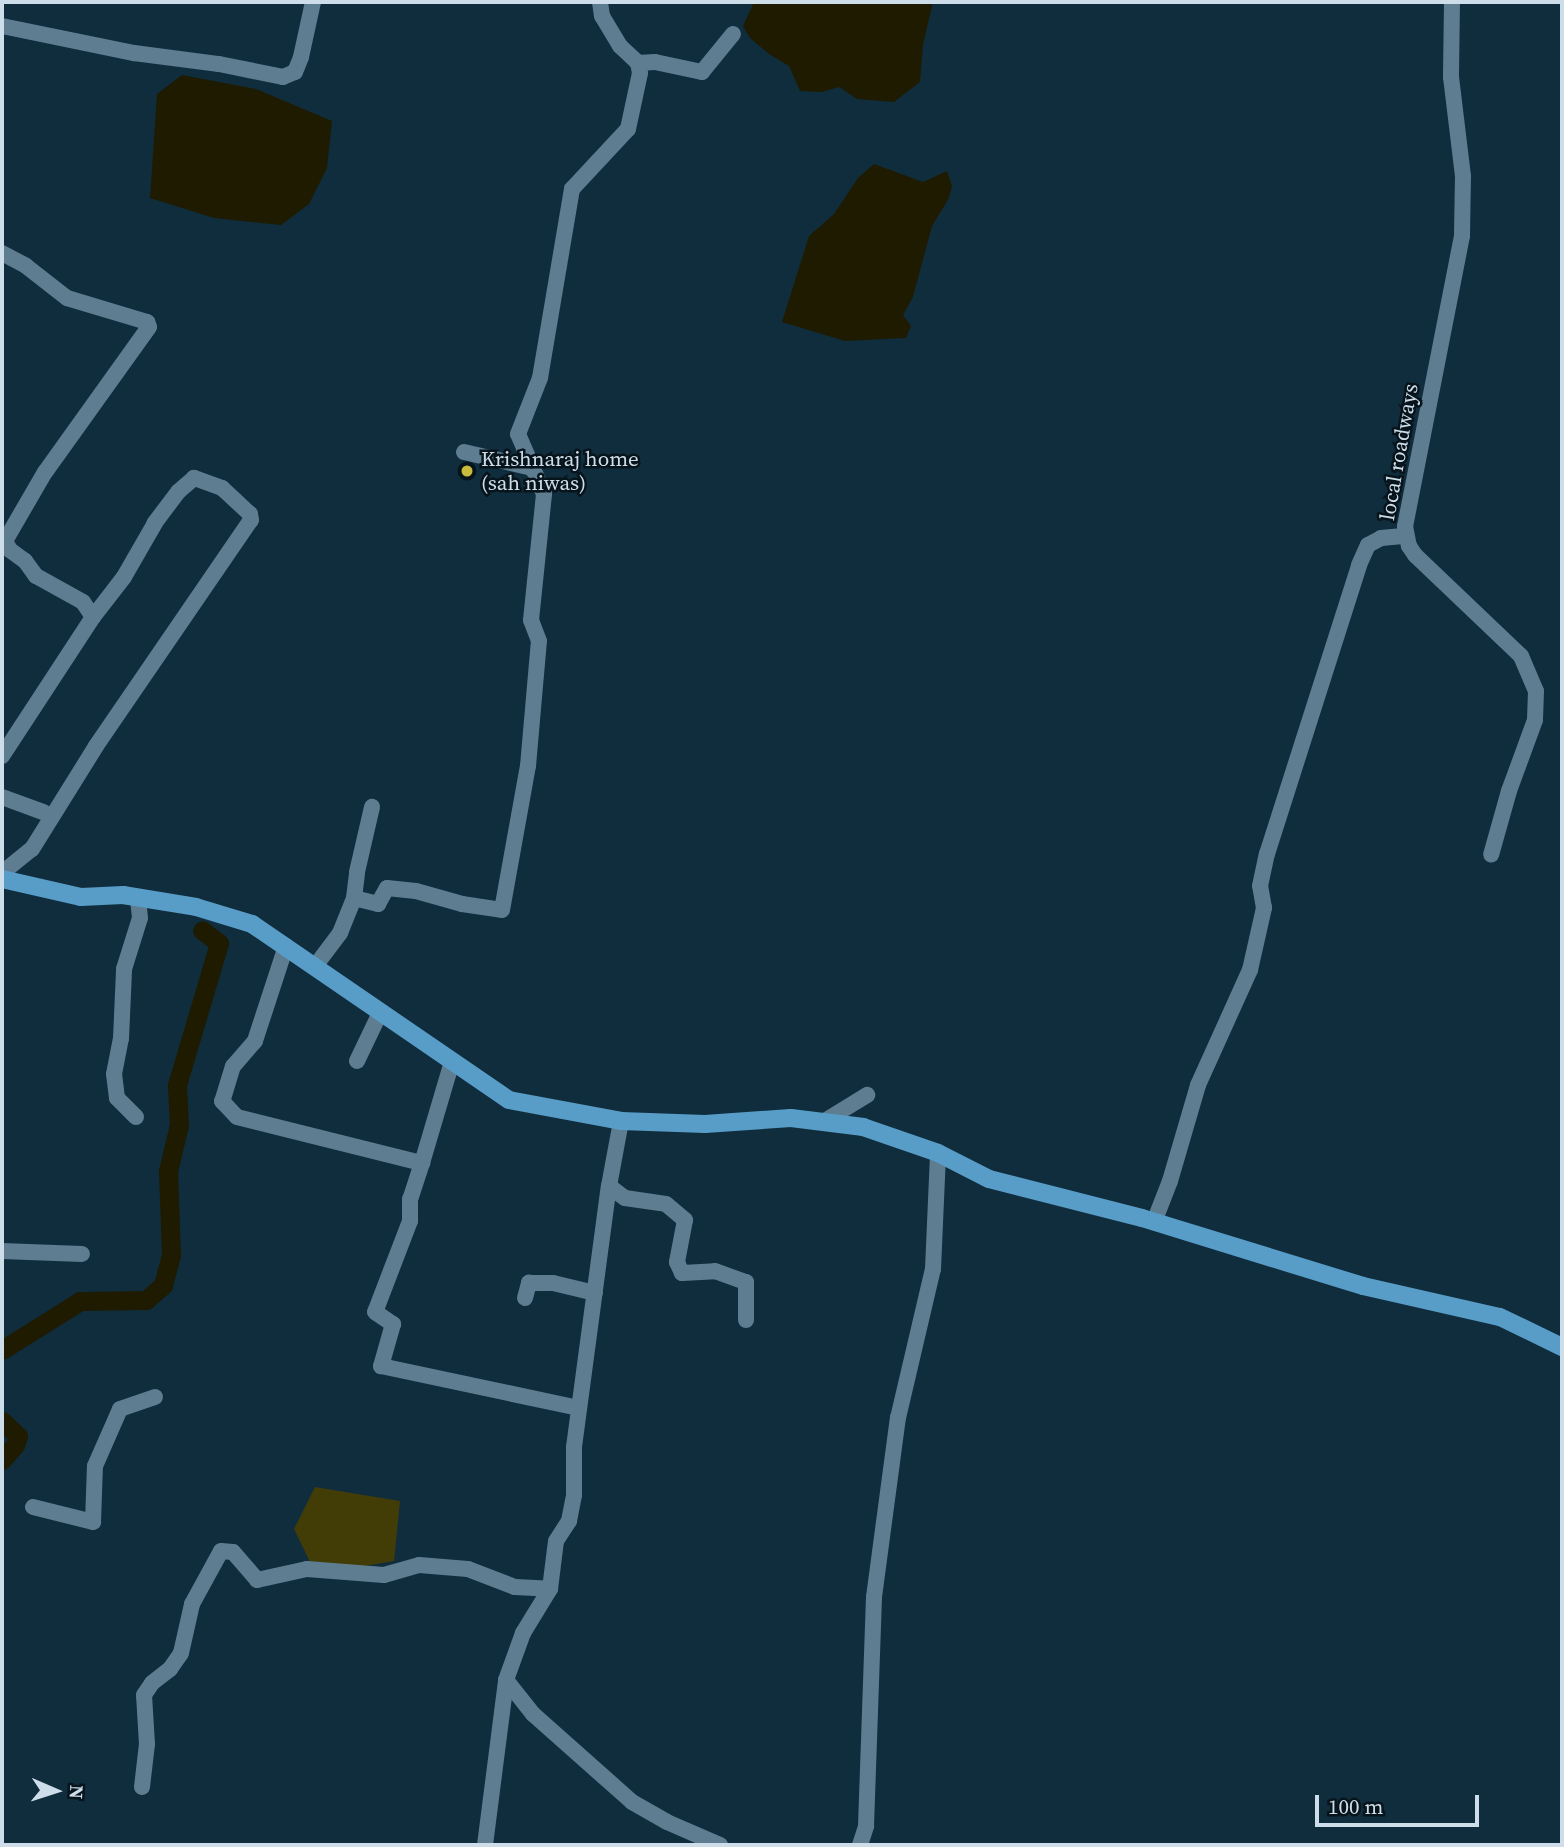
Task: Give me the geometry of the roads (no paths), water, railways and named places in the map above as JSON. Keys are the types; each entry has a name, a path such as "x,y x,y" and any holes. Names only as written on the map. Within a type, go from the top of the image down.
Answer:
{"main road":[{"path":"2,878 81,897 123,895 196,907 252,924 316,965 509,1100 621,1121 705,1124 791,1118 863,1127 938,1153 989,1179 1154,1222 1363,1286 1500,1317 1562,1347"}],"street":[{"path":"2,26 134,54 229,65 283,77 295,72 302,57 313,2"},
{"path":"355,898 378,904 387,888 416,891 462,904 502,910 505,905 528,766 539,641 531,620 544,494 518,434 540,378 572,189 628,129 640,73 638,63 620,46 602,16 600,2"},
{"name":"local roadways","path":"1452,2 1451,77 1463,176 1462,236 1409,495 1406,536 1415,555 1521,656 1536,691 1535,720 1508,791 1491,855"},
{"path":"638,63 655,62 702,72 733,34"},
{"path":"2,253 26,266 67,298 147,323 149,327 45,472 3,540 36,576 83,602 93,617"},
{"path":"464,452 532,468"},
{"path":"2,756 93,617 124,577 155,523 178,492 194,478 222,488 250,514 251,520 96,746 32,849 2,873"},
{"path":"1154,1222 1183,1141 1198,1085 1250,970 1264,908 1260,887 1267,854 1359,565 1368,545 1381,538 1406,536"},
{"path":"2,797 43,812"},
{"path":"316,965 340,933 355,898 357,872 372,807"},
{"path":"136,1117 117,1098 114,1074 121,1039 124,969 139,918 138,898"},
{"path":"286,946 255,1041 233,1066 222,1101 237,1117 422,1163"},
{"path":"356,1061 381,1011"},
{"path":"452,1062 410,1199 410,1221 375,1312 393,1324 381,1366 579,1408"},
{"path":"823,1122 839,1114 848,1104 867,1095"},
{"path":"485,1845 506,1680 523,1633 550,1589 556,1541 569,1521 574,1495 574,1447 609,1186 621,1121"},
{"path":"860,1845 866,1826 874,1597 898,1418 933,1269 938,1153"},
{"path":"609,1186 625,1198 666,1204 685,1220 677,1262 682,1273 715,1270 746,1282 746,1320"},
{"path":"2,1251 82,1254"},
{"path":"525,1298 529,1283 553,1283 595,1293"},
{"path":"33,1507 93,1521 95,1466 120,1409 155,1397"},
{"path":"142,1787 148,1744 144,1695 152,1683 170,1669 181,1653 192,1604 221,1551 233,1552 257,1580 307,1569 384,1575 419,1565 468,1569 515,1587 550,1589"},
{"path":"506,1680 533,1714 632,1802 667,1822 720,1845"}],"waterway":[{"path":"2,1350 80,1301 146,1300 163,1285 171,1255 168,1171 179,1125 177,1085 219,943 202,930"},
{"path":"2,1421 18,1436 15,1445 2,1460"}],"place":[{"name":"Krishnaraj home (sah niwas)","path":"467,471"}]}
